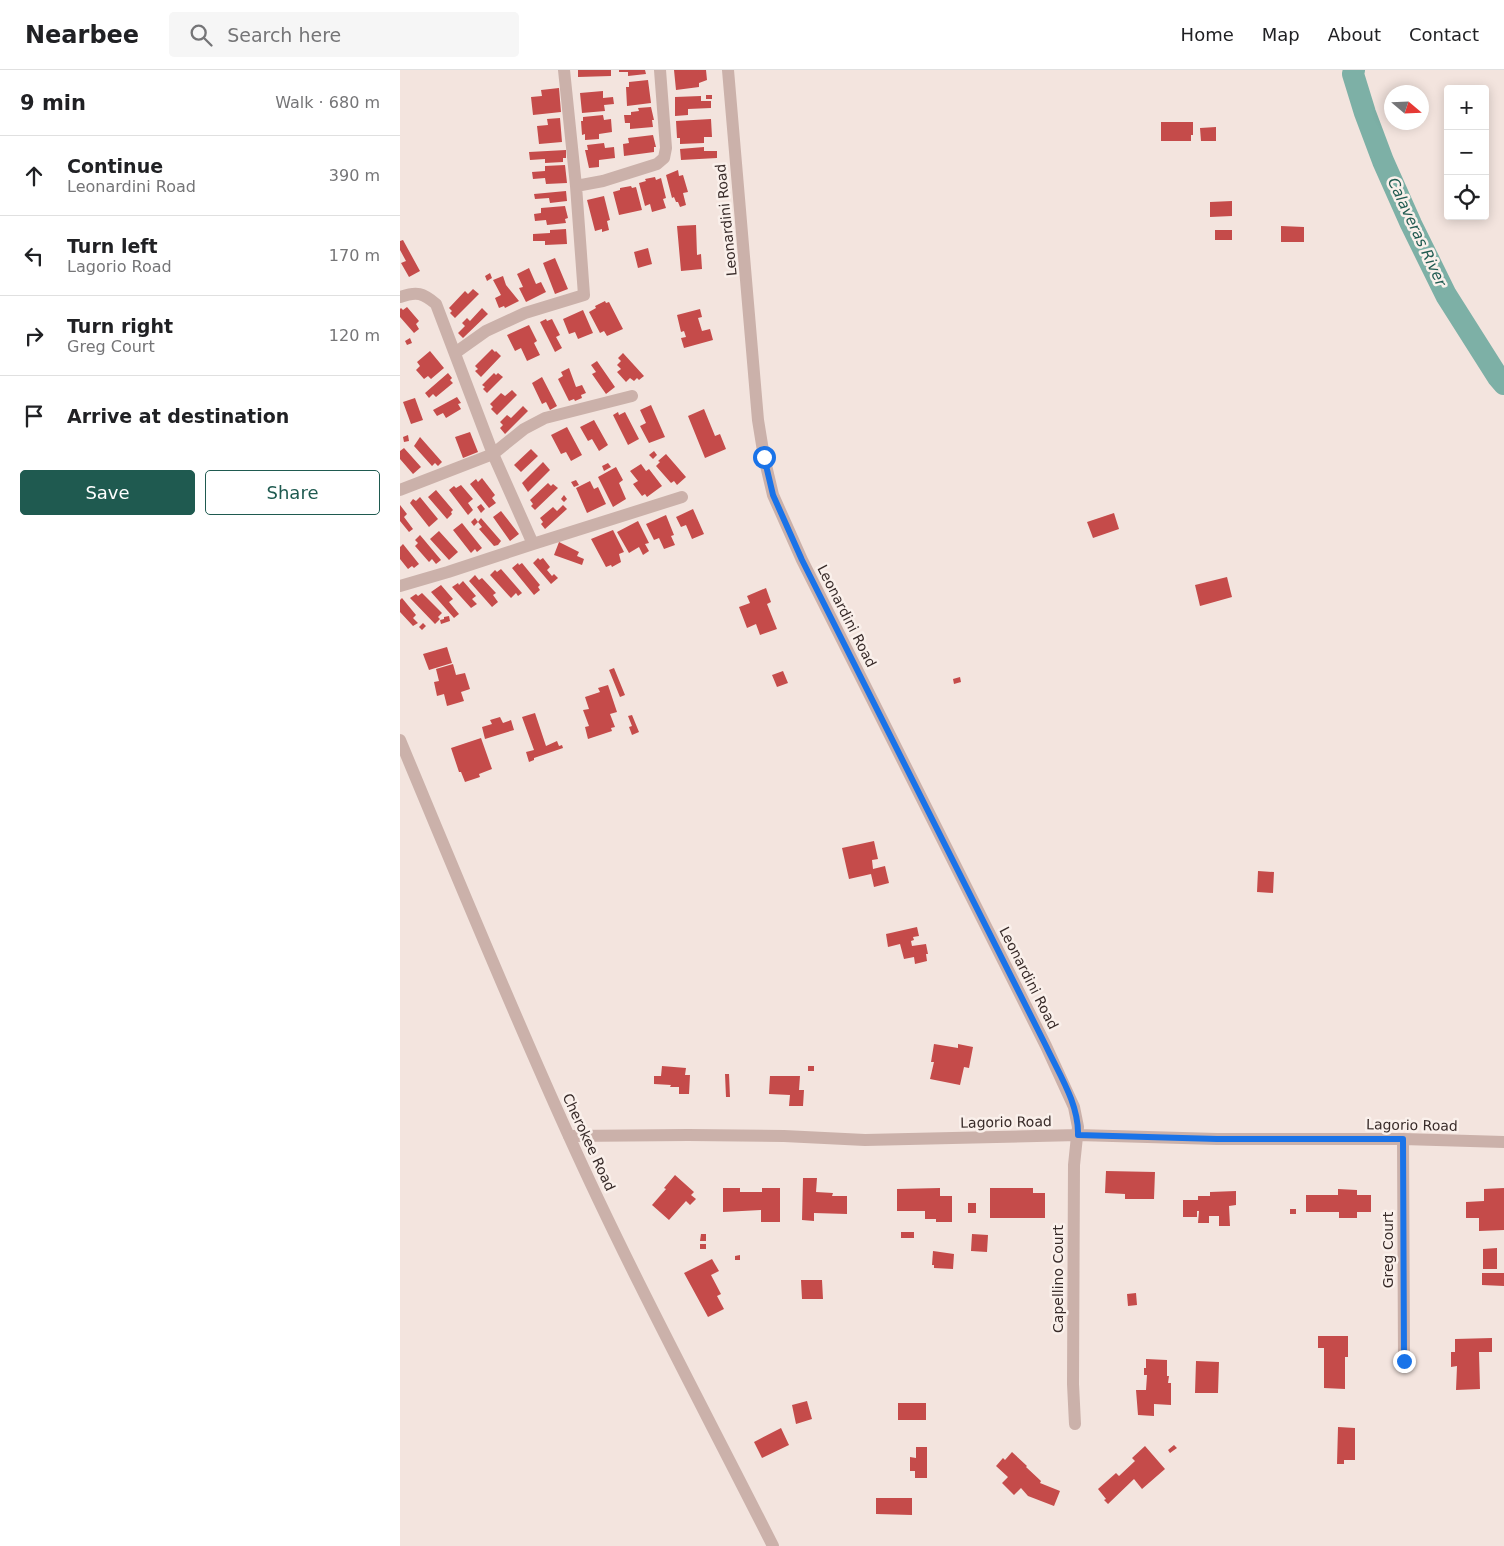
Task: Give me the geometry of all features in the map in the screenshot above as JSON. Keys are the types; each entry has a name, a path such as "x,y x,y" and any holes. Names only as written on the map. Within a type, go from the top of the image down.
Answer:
{"street":[{"path":"455,354 486,331 526,313 584,295 576,186 564,70"},
{"path":"576,186 603,181 658,164 664,158 666,148 660,70"},
{"name":"Leonardini Road","path":"728,70 758,420 773,495 802,560 1046,1046 1074,1107 1078,1135"},
{"path":"400,297 418,293 424,294 436,304 493,454 533,544"},
{"path":"400,490 493,454 524,430 545,418 632,396"},
{"path":"400,586 682,498"},
{"name":"Cherokee Road","path":"400,740 569,1136 668,1342 773,1546"},
{"name":"Lagorio Road","path":"569,1136 784,1136 865,1140 1078,1135 1217,1139 1403,1139 1504,1142"},
{"name":"Capellino Court","path":"1075,1424 1073,1384 1074,1165 1078,1135"},
{"name":"Greg Court","path":"1403,1139 1404,1361"}],"building":[{"path":"578,70 611,70 611,76 578,77"},
{"path":"619,70 645,70 646,74 628,76 628,72 619,72"},
{"path":"674,70 706,70 707,80 699,83 699,87 676,90"},
{"path":"648,80 651,103 627,106 626,87 629,87 629,82"},
{"path":"559,88 561,112 533,115 531,97 542,96 541,90"},
{"path":"603,91 603,98 613,97 614,104 604,105 605,111 582,113 580,93"},
{"path":"706,95 712,95 712,99 706,99"},
{"path":"701,96 701,101 711,101 711,108 688,109 688,115 675,116 675,97"},
{"path":"651,107 654,120 652,120 653,127 630,129 630,123 625,123 624,115 631,115 631,112 639,111 638,108"},
{"path":"603,115 604,120 611,119 612,132 599,134 599,139 585,140 585,134 582,135 581,121 583,121 583,117"},
{"path":"560,118 562,142 539,144 537,126 548,125 547,119"},
{"path":"711,119 712,137 704,137 704,143 680,144 680,138 677,138 676,121"},
{"path":"1161,122 1193,122 1191,141 1161,141"},
{"path":"1216,127 1216,141 1201,141 1200,128"},
{"path":"653,135 656,147 654,147 654,152 624,156 623,144 629,143 628,138"},
{"path":"604,143 605,148 614,147 615,158 599,160 599,167 589,168 585,150 588,150 587,145"},
{"path":"704,147 704,151 717,151 717,158 681,160 680,149"},
{"path":"566,150 566,158 563,158 563,162 545,163 545,159 530,160 529,152"},
{"path":"565,165 567,183 546,184 545,178 533,179 532,172 545,171 545,166"},
{"path":"678,170 679,176 683,175 688,192 683,193 686,205 680,207 674,197 672,198 666,175"},
{"path":"655,177 656,180 661,178 666,198 663,199 666,208 652,212 650,204 645,206 639,183 646,181 645,179"},
{"path":"631,186 632,188 636,187 642,210 619,215 613,192 620,190 620,188"},
{"path":"566,191 567,201 550,203 549,198 535,199 534,194"},
{"path":"604,196 610,220 607,221 609,230 595,231 587,200"},
{"path":"1232,201 1232,216 1210,217 1210,202"},
{"path":"565,206 568,218 565,219 566,223 547,225 546,220 535,221 534,214 541,213 541,208"},
{"path":"696,225 697,255 701,254 702,269 681,271 677,226"},
{"path":"1281,226 1304,227 1304,242 1281,242"},
{"path":"566,229 567,244 545,245 545,241 533,241 533,234 550,233 550,230"},
{"path":"1215,230 1232,230 1232,240 1215,240"},
{"path":"403,240 420,271 409,277 401,263 406,261 400,250 400,241"},
{"path":"648,248 652,264 638,268 634,252"},
{"path":"555,258 568,289 555,294 543,263"},
{"path":"529,268 536,284 541,282 546,292 526,302 519,288 523,287 517,274"},
{"path":"490,273 492,278 487,281 485,276"},
{"path":"503,276 506,285 519,301 505,308 504,306 499,308 495,298 501,295 493,280"},
{"path":"473,289 479,294 455,318 450,313 452,311 449,308 465,291 468,294"},
{"path":"605,301 606,303 609,302 623,329 607,336 604,331 600,333 589,312 596,308 595,306"},
{"path":"407,307 419,321 416,324 419,329 414,333 400,317 400,309 403,310"},
{"path":"482,308 488,314 463,338 458,333 465,326 462,323 467,318 470,321"},
{"path":"700,309 702,317 698,318 702,331 710,329 713,340 684,348 681,338 686,337 684,331 681,332 677,315"},
{"path":"583,310 593,333 578,339 575,332 569,334 563,319"},
{"path":"546,319 547,321 552,319 560,335 556,337 562,348 555,352 540,322"},
{"path":"529,325 537,341 534,343 540,355 527,361 521,348 515,351 507,335"},
{"path":"410,338 412,343 407,345 405,341"},
{"path":"492,349 501,356 481,377 475,371 478,369 475,366"},
{"path":"430,351 444,368 431,379 428,376 424,379 416,370 420,366 417,362"},
{"path":"623,353 644,376 639,380 637,378 634,381 630,378 626,382 617,372 621,369 617,365 621,361 618,358"},
{"path":"597,361 615,387 606,394 592,374 596,372 591,365"},
{"path":"569,368 576,387 582,385 586,393 581,395 582,398 575,401 574,399 569,401 558,379 563,376 561,372"},
{"path":"448,373 453,383 436,397 433,394 429,398 425,393"},
{"path":"494,373 496,375 498,373 503,377 487,393 482,385"},
{"path":"542,377 557,406 550,410 546,402 542,404 532,383"},
{"path":"512,390 517,395 497,415 491,409 493,407 490,404 501,393 505,396"},
{"path":"457,397 461,403 458,404 461,409 446,418 443,413 437,416 433,410"},
{"path":"415,398 423,420 411,424 403,402"},
{"path":"651,405 665,437 649,443 640,426 646,423 640,410"},
{"path":"523,406 528,411 505,434 500,428 503,425 500,422 507,415 511,418"},
{"path":"704,409 715,436 720,434 726,449 705,458 688,416"},
{"path":"618,412 619,415 625,412 639,439 628,445 613,415"},
{"path":"594,420 608,445 599,451 592,439 588,441 580,427"},
{"path":"567,427 582,455 571,461 566,452 561,454 551,435"},
{"path":"470,432 478,452 463,458 455,437"},
{"path":"408,435 409,441 404,442 403,437"},
{"path":"420,437 442,462 438,466 435,463 432,466 414,446"},
{"path":"404,448 421,467 413,474 400,459 400,451"},
{"path":"531,449 538,456 521,472 514,465"},
{"path":"654,451 657,455 653,459 649,455"},
{"path":"666,454 686,477 677,485 674,481 671,483 656,466 660,462 658,461"},
{"path":"543,462 550,470 528,492 522,483"},
{"path":"608,463 611,467 604,471 602,466"},
{"path":"641,464 646,471 649,469 662,486 647,497 645,494 642,496 633,484 638,481 630,471"},
{"path":"616,467 623,480 619,483 626,499 613,507 598,477"},
{"path":"482,478 495,495 492,498 496,503 489,508 470,484 476,479 478,482"},
{"path":"576,480 579,485 574,487 571,482"},
{"path":"590,481 594,489 598,487 606,504 587,513 576,488"},
{"path":"548,483 558,488 535,510 531,506 533,504 530,500"},
{"path":"461,485 473,499 468,503 473,510 468,515 449,490 454,486 456,488"},
{"path":"436,490 453,510 447,519 428,497"},
{"path":"564,495 567,499 564,502 561,499"},
{"path":"420,497 438,519 429,527 410,503 413,499 416,501"},
{"path":"481,504 485,509 481,513 477,507"},
{"path":"400,505 407,514 404,517 413,529 409,532 400,521"},
{"path":"563,505 567,509 545,529 541,524 543,522 540,518 553,507 557,511"},
{"path":"693,509 704,534 692,539 686,525 681,527 676,517"},
{"path":"501,511 519,534 510,541 493,517"},
{"path":"1114,513 1119,529 1093,538 1087,522"},
{"path":"666,515 674,535 671,536 675,545 664,549 659,538 654,540 646,524"},
{"path":"475,518 478,522 474,526 471,522"},
{"path":"481,518 501,541 498,545 494,546 479,529 482,527 478,522"},
{"path":"638,521 649,543 645,544 649,551 643,555 639,547 629,553 617,532"},
{"path":"462,523 482,548 477,552 475,549 471,553 453,530"},
{"path":"613,530 624,552 619,554 621,562 612,567 611,565 606,567 591,539"},
{"path":"439,531 458,552 449,560 430,539"},
{"path":"420,535 441,560 436,564 432,559 429,562 415,546 418,543 415,540"},
{"path":"559,542 579,552 577,556 584,559 582,565 554,555"},
{"path":"403,544 419,564 414,568 412,566 408,569 400,559 400,547"},
{"path":"538,558 540,560 543,558 550,567 547,570 552,576 554,574 558,578 551,584 533,563"},
{"path":"518,563 519,565 522,563 540,585 538,587 540,590 534,595 512,568"},
{"path":"501,569 522,593 518,596 516,593 511,598 490,575 495,570 497,572"},
{"path":"475,575 479,580 482,578 496,593 493,595 498,602 492,607 469,581"},
{"path":"1227,577 1232,597 1200,606 1195,585"},
{"path":"463,581 476,596 472,599 477,604 471,608 452,587 458,583 459,585"},
{"path":"441,585 453,599 449,602 459,614 454,618 431,592"},
{"path":"766,588 771,602 767,604 777,629 760,635 756,624 747,628 739,607 750,603 747,596"},
{"path":"422,593 442,613 438,617 440,619 435,624 410,598"},
{"path":"402,598 416,615 413,618 418,623 413,626 400,612 400,600"},
{"path":"449,616 450,621 441,624 440,620"},
{"path":"423,623 426,626 422,630 419,627"},
{"path":"447,647 452,663 429,670 423,654"},
{"path":"453,664 456,675 465,673 470,689 461,692 464,701 447,706 444,694 437,696 434,682 439,681 436,669"},
{"path":"614,668 625,695 620,697 609,670"},
{"path":"783,671 788,683 777,687 772,675"},
{"path":"960,677 961,682 954,684 953,679"},
{"path":"608,685 617,712 610,714 615,727 611,728 612,731 588,739 585,727 589,726 583,710 589,709 585,697 600,692 598,688"},
{"path":"535,713 546,746 557,741 559,746 562,745 563,748 534,758 534,760 529,762 526,752 534,750 522,717"},
{"path":"632,715 639,732 632,735 629,727 632,726 628,716"},
{"path":"500,717 503,723 511,720 514,730 485,739 482,727 492,724 490,720"},
{"path":"481,738 492,769 479,774 480,777 465,782 461,772 459,772 451,748"},
{"path":"874,841 878,859 872,860 873,869 885,866 889,883 874,887 871,874 849,879 842,848"},
{"path":"1258,871 1274,872 1273,893 1257,892"},
{"path":"917,927 919,936 913,937 914,940 911,941 912,946 926,944 928,954 926,954 927,961 915,964 914,957 904,959 900,944 888,947 886,934"},
{"path":"934,1044 958,1048 958,1044 973,1047 969,1068 964,1067 960,1085 930,1079 934,1062 931,1062"},
{"path":"662,1066 686,1068 685,1075 690,1075 689,1094 679,1094 679,1087 654,1084 654,1076 661,1076"},
{"path":"808,1066 814,1066 814,1071 808,1071"},
{"path":"725,1074 729,1074 730,1097 726,1097"},
{"path":"770,1076 800,1076 799,1090 804,1090 803,1106 789,1106 790,1095 769,1094"},
{"path":"1106,1171 1155,1172 1154,1199 1125,1199 1125,1194 1105,1193"},
{"path":"675,1175 694,1192 691,1195 696,1199 690,1205 686,1201 669,1220 652,1205"},
{"path":"803,1178 817,1178 816,1192 833,1193 832,1196 847,1196 847,1214 814,1213 814,1221 802,1220"},
{"path":"723,1188 740,1188 740,1192 762,1192 762,1188 780,1188 780,1222 761,1222 761,1210 723,1212"},
{"path":"940,1188 940,1196 952,1196 952,1222 936,1222 936,1219 925,1219 925,1211 897,1211 897,1189"},
{"path":"990,1188 1033,1188 1033,1193 1045,1193 1045,1218 990,1218"},
{"path":"1504,1188 1504,1230 1479,1231 1479,1218 1466,1218 1466,1202 1484,1201 1484,1189"},
{"path":"1338,1189 1357,1190 1357,1195 1371,1195 1371,1212 1357,1212 1357,1218 1339,1218 1339,1212 1306,1212 1306,1195 1338,1195"},
{"path":"1236,1191 1236,1205 1229,1206 1230,1226 1219,1226 1219,1216 1209,1216 1209,1223 1198,1223 1199,1211 1197,1211 1197,1217 1183,1217 1183,1200 1198,1200 1198,1196 1210,1196 1210,1192"},
{"path":"968,1203 976,1203 976,1213 968,1213"},
{"path":"1290,1209 1296,1209 1296,1214 1290,1214"},
{"path":"901,1232 914,1232 914,1238 901,1238"},
{"path":"701,1234 706,1234 706,1241 700,1241"},
{"path":"972,1234 988,1235 987,1252 971,1251"},
{"path":"700,1244 706,1244 706,1249 700,1249"},
{"path":"1497,1248 1497,1269 1483,1269 1483,1249"},
{"path":"933,1251 954,1254 953,1269 934,1268 934,1265 932,1265"},
{"path":"740,1255 740,1260 735,1260 735,1256"},
{"path":"712,1259 719,1271 711,1275 721,1294 717,1296 724,1309 708,1317 684,1273"},
{"path":"1482,1273 1504,1273 1504,1286 1482,1285"},
{"path":"801,1280 822,1280 823,1299 802,1299"},
{"path":"1136,1293 1137,1305 1128,1306 1127,1294"},
{"path":"1318,1336 1348,1336 1348,1357 1345,1357 1345,1389 1324,1388 1324,1348 1318,1348"},
{"path":"1492,1338 1492,1352 1479,1352 1480,1389 1456,1390 1457,1366 1451,1367 1451,1352 1455,1352 1455,1339"},
{"path":"1146,1359 1167,1360 1168,1383 1171,1383 1171,1405 1154,1404 1154,1416 1138,1415 1136,1390 1146,1390 1147,1375 1144,1375 1144,1368 1146,1368"},
{"path":"1196,1361 1219,1362 1218,1393 1195,1393"},
{"path":"807,1401 812,1419 796,1424 792,1405"},
{"path":"898,1403 926,1403 926,1420 898,1420"},
{"path":"1338,1427 1355,1428 1355,1460 1344,1460 1344,1464 1337,1464"},
{"path":"781,1428 789,1445 762,1458 754,1442"},
{"path":"1174,1445 1177,1448 1170,1453 1168,1450"},
{"path":"1145,1446 1165,1469 1142,1489 1134,1479 1108,1504 1098,1489 1116,1473 1119,1476 1135,1461 1132,1458"},
{"path":"916,1447 927,1447 927,1478 915,1478 915,1471 910,1471 910,1457 916,1458"},
{"path":"1012,1452 1041,1481 1040,1483 1060,1491 1054,1506 1028,1496 1021,1488 1014,1495 1002,1483 1008,1477 996,1466"},
{"path":"876,1498 912,1498 912,1515 876,1514"}],"waterway":[{"name":"Calaveras River","path":"1354,70 1353,74 1365,113 1383,161 1411,224 1446,295 1504,384"}],"route":[{"path":"764,457 773,495 802,560 1046,1046 1074,1107 1078,1135 1217,1139 1403,1139 1404,1361"}]}
